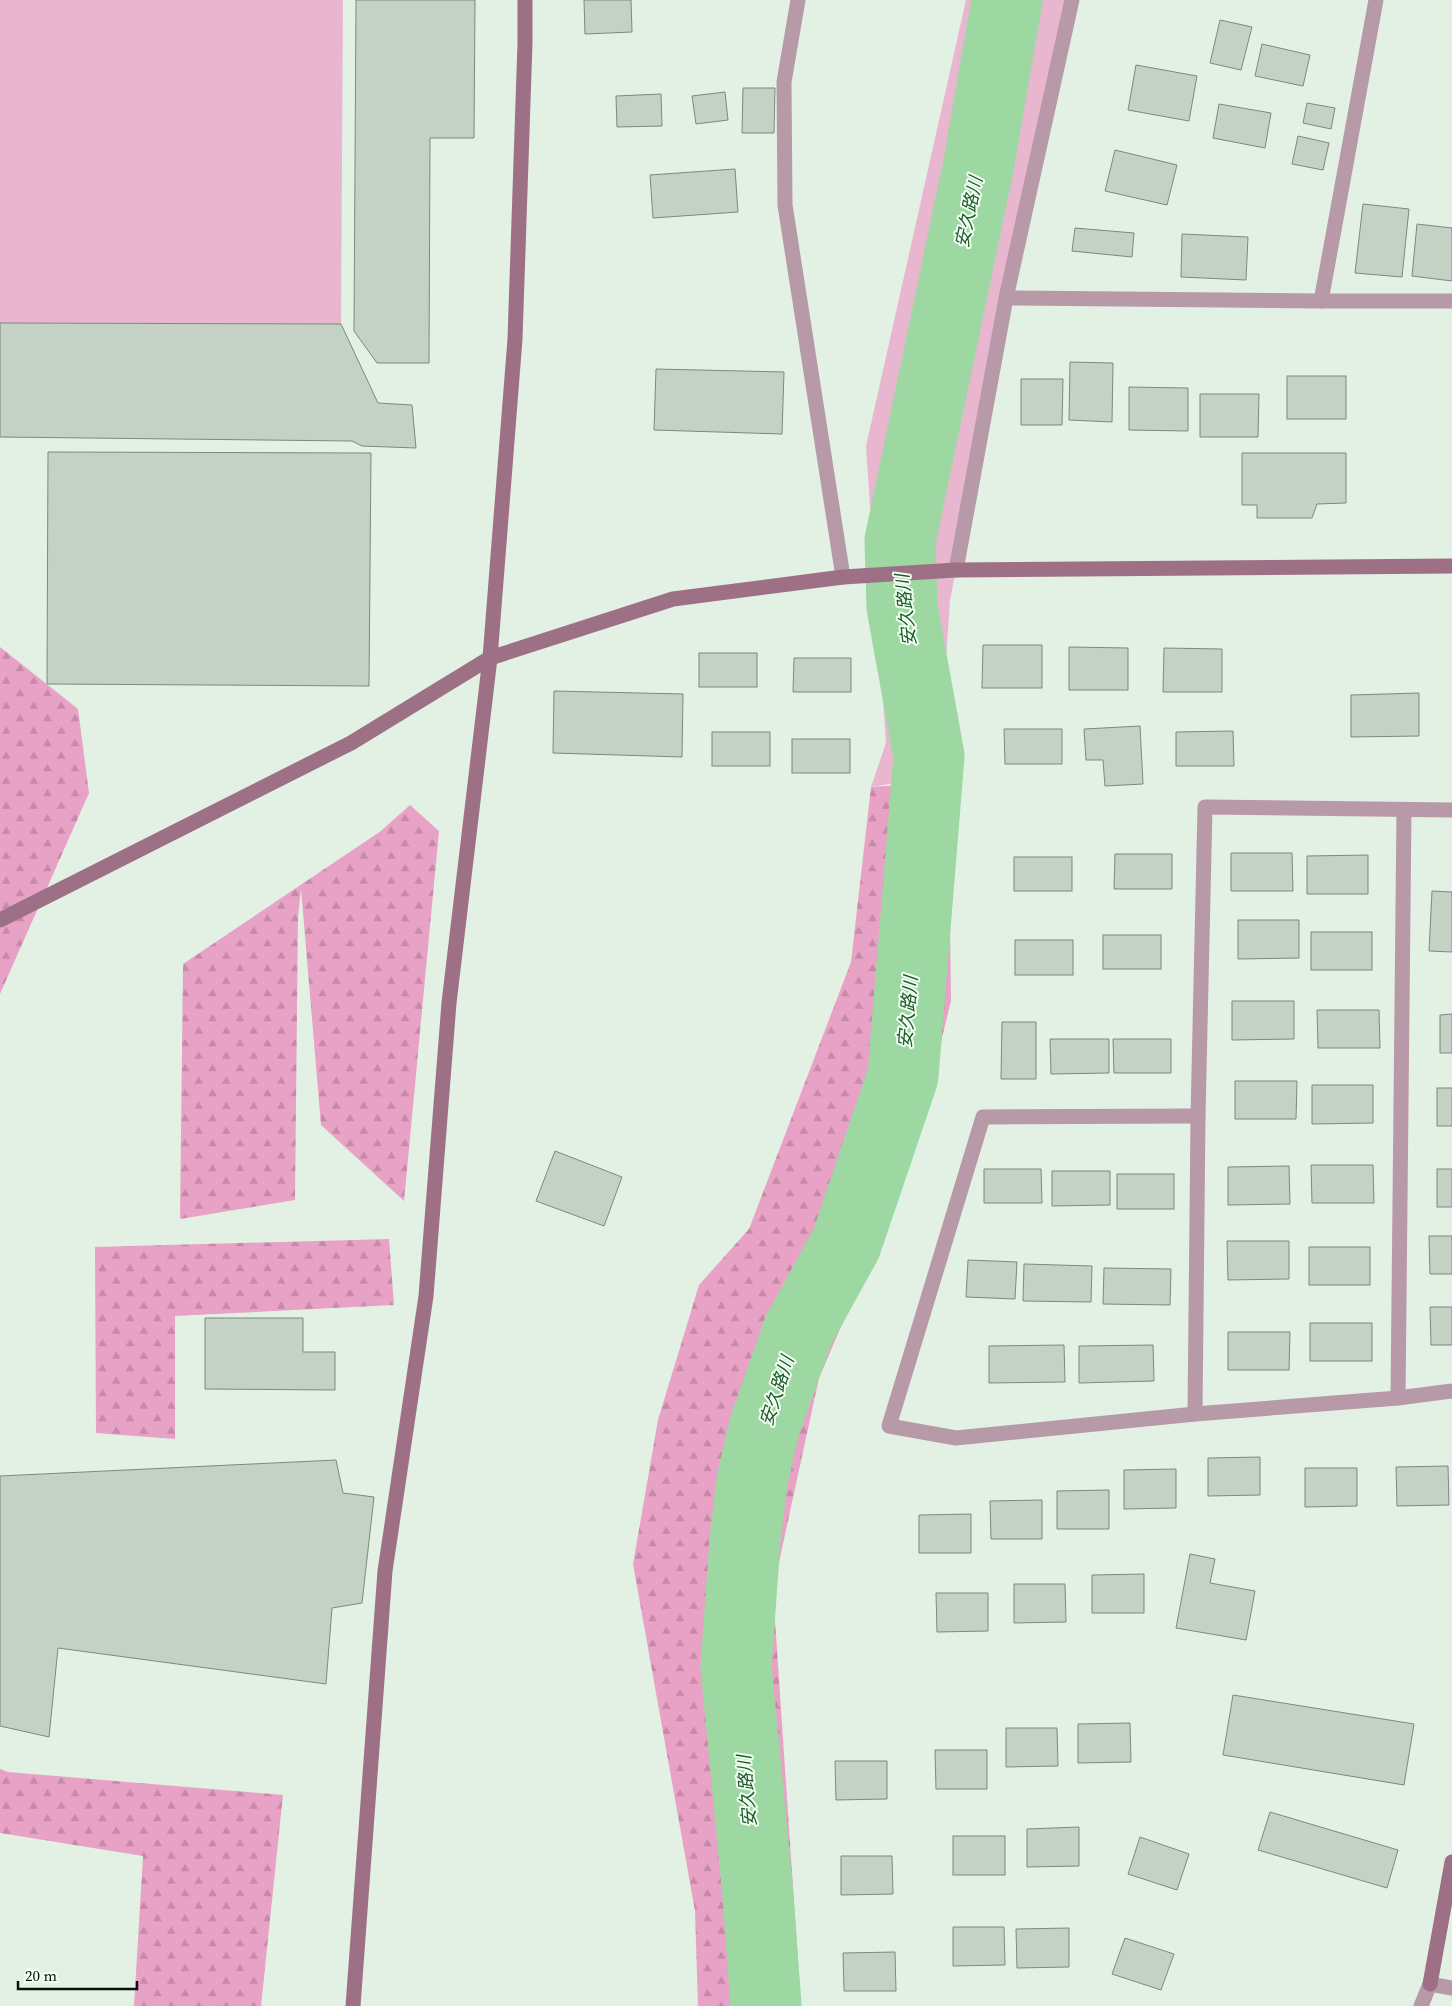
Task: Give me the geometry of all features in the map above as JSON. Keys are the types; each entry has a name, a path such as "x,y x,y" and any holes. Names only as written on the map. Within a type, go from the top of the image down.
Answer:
{"street":[{"path":"353,2006 384,1571 426,1296 449,1003 490,658 515,339 525,0"},
{"path":"798,0 784,82 785,205 843,577"},
{"path":"956,570 1006,298 1072,0"},
{"path":"1321,301 1376,0"},
{"path":"1006,298 1452,301"},
{"path":"0,920 351,743 490,658 673,598 843,577 956,570 1452,566"},
{"path":"1195,1414 1198,1116 1205,807 1452,810"},
{"path":"1398,1398 1404,810"},
{"path":"1198,1116 983,1117 889,1426 956,1438 1195,1414 1398,1398 1452,1391"},
{"path":"1421,2006 1430,1984 1452,1862"},
{"path":"1430,1984 1452,1988"}],"shaded area":[{"path":"0,0 343,0 341,324 0,323"},
{"path":"966,0 1072,0 982,427 950,601 938,776 871,787 886,743 866,446"}],"green space":[{"path":"0,647 78,709 89,793 0,994"},
{"path":"938,776 949,852 951,1001 910,1166 819,1378 773,1590 801,2006 698,2006 695,1911 633,1564 658,1420 699,1285 749,1229 851,962 871,787 900,785"},
{"path":"410,805 439,831 404,1201 321,1125 301,889 298,917 295,1200 180,1219 183,964 381,831"},
{"path":"389,1239 394,1305 175,1316 175,1439 96,1433 95,1247"},
{"path":"0,1769 8,1772 283,1795 261,2006 134,2006 143,1856 0,1833"}],"building":[{"path":"356,0 475,0 474,138 430,138 429,363 377,363 354,331"},
{"path":"584,0 631,0 632,32 585,34"},
{"path":"1220,20 1252,27 1241,70 1210,63"},
{"path":"1262,44 1310,55 1303,86 1255,76"},
{"path":"1136,65 1197,76 1189,121 1128,110"},
{"path":"743,88 775,88 774,133 742,133"},
{"path":"725,92 728,120 696,124 692,96"},
{"path":"661,94 662,126 617,127 616,96"},
{"path":"1307,103 1335,108 1331,129 1303,123"},
{"path":"1219,104 1271,113 1265,148 1213,138"},
{"path":"1298,136 1329,143 1323,170 1292,164"},
{"path":"1115,150 1177,165 1167,205 1105,191"},
{"path":"735,169 738,212 653,218 650,175"},
{"path":"1363,204 1409,209 1402,277 1355,273"},
{"path":"1417,224 1452,228 1452,281 1412,276"},
{"path":"1075,228 1134,233 1132,257 1072,251"},
{"path":"1182,234 1248,237 1246,280 1181,277"},
{"path":"0,323 341,324 378,403 412,405 416,448 362,446 352,441 0,437"},
{"path":"1070,362 1113,363 1112,422 1069,420"},
{"path":"656,369 784,372 782,434 654,430"},
{"path":"1287,376 1346,376 1346,419 1287,419"},
{"path":"1021,379 1063,379 1062,425 1021,425"},
{"path":"1129,387 1188,388 1188,431 1129,430"},
{"path":"1200,394 1259,394 1258,437 1200,437"},
{"path":"48,452 371,453 369,686 47,684"},
{"path":"1242,453 1346,453 1346,503 1317,504 1312,518 1257,518 1257,505 1242,505"},
{"path":"983,645 1042,645 1042,688 982,688"},
{"path":"1069,647 1128,648 1128,690 1069,690"},
{"path":"1164,648 1222,649 1222,692 1163,692"},
{"path":"699,653 757,653 757,687 699,687"},
{"path":"794,658 851,658 851,692 793,692"},
{"path":"554,691 683,694 682,757 553,753"},
{"path":"1419,693 1419,736 1351,737 1351,695"},
{"path":"1140,726 1143,784 1105,786 1103,760 1086,760 1084,729"},
{"path":"1004,729 1062,729 1062,764 1005,764"},
{"path":"1233,731 1234,766 1176,766 1176,732"},
{"path":"712,732 770,732 770,766 712,766"},
{"path":"792,739 850,739 850,773 792,773"},
{"path":"1231,853 1292,853 1293,891 1231,891"},
{"path":"1115,854 1172,854 1172,889 1114,889"},
{"path":"1368,855 1368,894 1307,894 1307,856"},
{"path":"1014,857 1072,857 1072,891 1014,891"},
{"path":"1432,891 1452,892 1452,952 1429,951"},
{"path":"1238,920 1299,920 1299,958 1238,959"},
{"path":"1311,932 1372,932 1372,970 1311,970"},
{"path":"1103,935 1161,935 1161,969 1103,969"},
{"path":"1015,940 1073,940 1073,975 1015,975"},
{"path":"1232,1001 1294,1001 1294,1039 1232,1040"},
{"path":"1317,1010 1379,1010 1380,1048 1318,1048"},
{"path":"1452,1014 1452,1053 1440,1053 1440,1015"},
{"path":"1002,1022 1036,1022 1036,1079 1001,1079"},
{"path":"1050,1039 1109,1039 1109,1073 1051,1074"},
{"path":"1113,1039 1171,1039 1171,1073 1114,1073"},
{"path":"1235,1081 1297,1081 1296,1119 1235,1119"},
{"path":"1312,1085 1373,1085 1373,1123 1312,1124"},
{"path":"1437,1088 1452,1088 1452,1126 1437,1126"},
{"path":"555,1151 622,1177 604,1226 536,1201"},
{"path":"1311,1165 1373,1165 1374,1203 1312,1203"},
{"path":"1289,1166 1290,1204 1228,1205 1228,1167"},
{"path":"984,1169 1041,1169 1042,1203 984,1203"},
{"path":"1437,1169 1452,1169 1452,1207 1437,1207"},
{"path":"1052,1171 1110,1171 1110,1205 1052,1206"},
{"path":"1117,1174 1174,1174 1174,1209 1117,1209"},
{"path":"1429,1236 1452,1236 1452,1274 1430,1274"},
{"path":"1227,1241 1289,1241 1289,1279 1228,1280"},
{"path":"1309,1247 1370,1247 1370,1285 1309,1285"},
{"path":"968,1260 1017,1262 1015,1299 966,1297"},
{"path":"1024,1264 1092,1266 1091,1302 1023,1301"},
{"path":"1104,1268 1171,1269 1170,1305 1103,1304"},
{"path":"1430,1307 1452,1307 1452,1345 1431,1345"},
{"path":"205,1318 303,1318 303,1352 335,1352 335,1390 205,1389"},
{"path":"1310,1323 1372,1323 1372,1361 1310,1361"},
{"path":"1228,1332 1290,1332 1289,1370 1228,1370"},
{"path":"1064,1345 1065,1382 989,1383 989,1346"},
{"path":"1153,1345 1154,1381 1079,1383 1079,1346"},
{"path":"1260,1457 1260,1495 1208,1496 1208,1458"},
{"path":"336,1460 343,1493 374,1497 362,1603 332,1608 326,1684 58,1648 49,1737 0,1726 0,1476"},
{"path":"1448,1466 1449,1505 1397,1506 1396,1467"},
{"path":"1305,1468 1357,1468 1357,1506 1305,1507"},
{"path":"1176,1469 1176,1508 1124,1509 1124,1470"},
{"path":"1109,1490 1109,1529 1057,1529 1057,1491"},
{"path":"1042,1500 1042,1539 991,1539 990,1501"},
{"path":"971,1514 971,1553 919,1553 919,1515"},
{"path":"1190,1554 1215,1559 1210,1583 1255,1591 1246,1640 1176,1628"},
{"path":"1144,1574 1144,1613 1092,1613 1092,1575"},
{"path":"1014,1584 1065,1584 1066,1622 1014,1623"},
{"path":"936,1593 988,1593 988,1631 937,1632"},
{"path":"1233,1695 1414,1724 1404,1785 1223,1755"},
{"path":"1130,1723 1131,1762 1078,1763 1078,1724"},
{"path":"1006,1728 1057,1728 1058,1766 1006,1767"},
{"path":"935,1750 987,1750 987,1789 936,1789"},
{"path":"835,1761 887,1761 887,1799 836,1800"},
{"path":"1270,1812 1398,1850 1387,1888 1258,1850"},
{"path":"1079,1827 1079,1866 1027,1867 1027,1829"},
{"path":"953,1836 1005,1836 1005,1875 953,1875"},
{"path":"1140,1837 1189,1854 1177,1890 1128,1874"},
{"path":"841,1856 892,1856 893,1894 841,1895"},
{"path":"953,1927 1004,1927 1005,1965 953,1966"},
{"path":"1069,1928 1069,1967 1017,1968 1016,1929"},
{"path":"1125,1938 1174,1954 1161,1990 1112,1974"},
{"path":"895,1952 896,1991 844,1991 843,1953"}],"waterway":[{"name":"安久路川","path":"766,2006 758,1895 736,1667 745,1540 752,1481 764,1428 798,1331 846,1244 903,1076 929,756 902,607 900,541 979,163 1007,0"}]}
